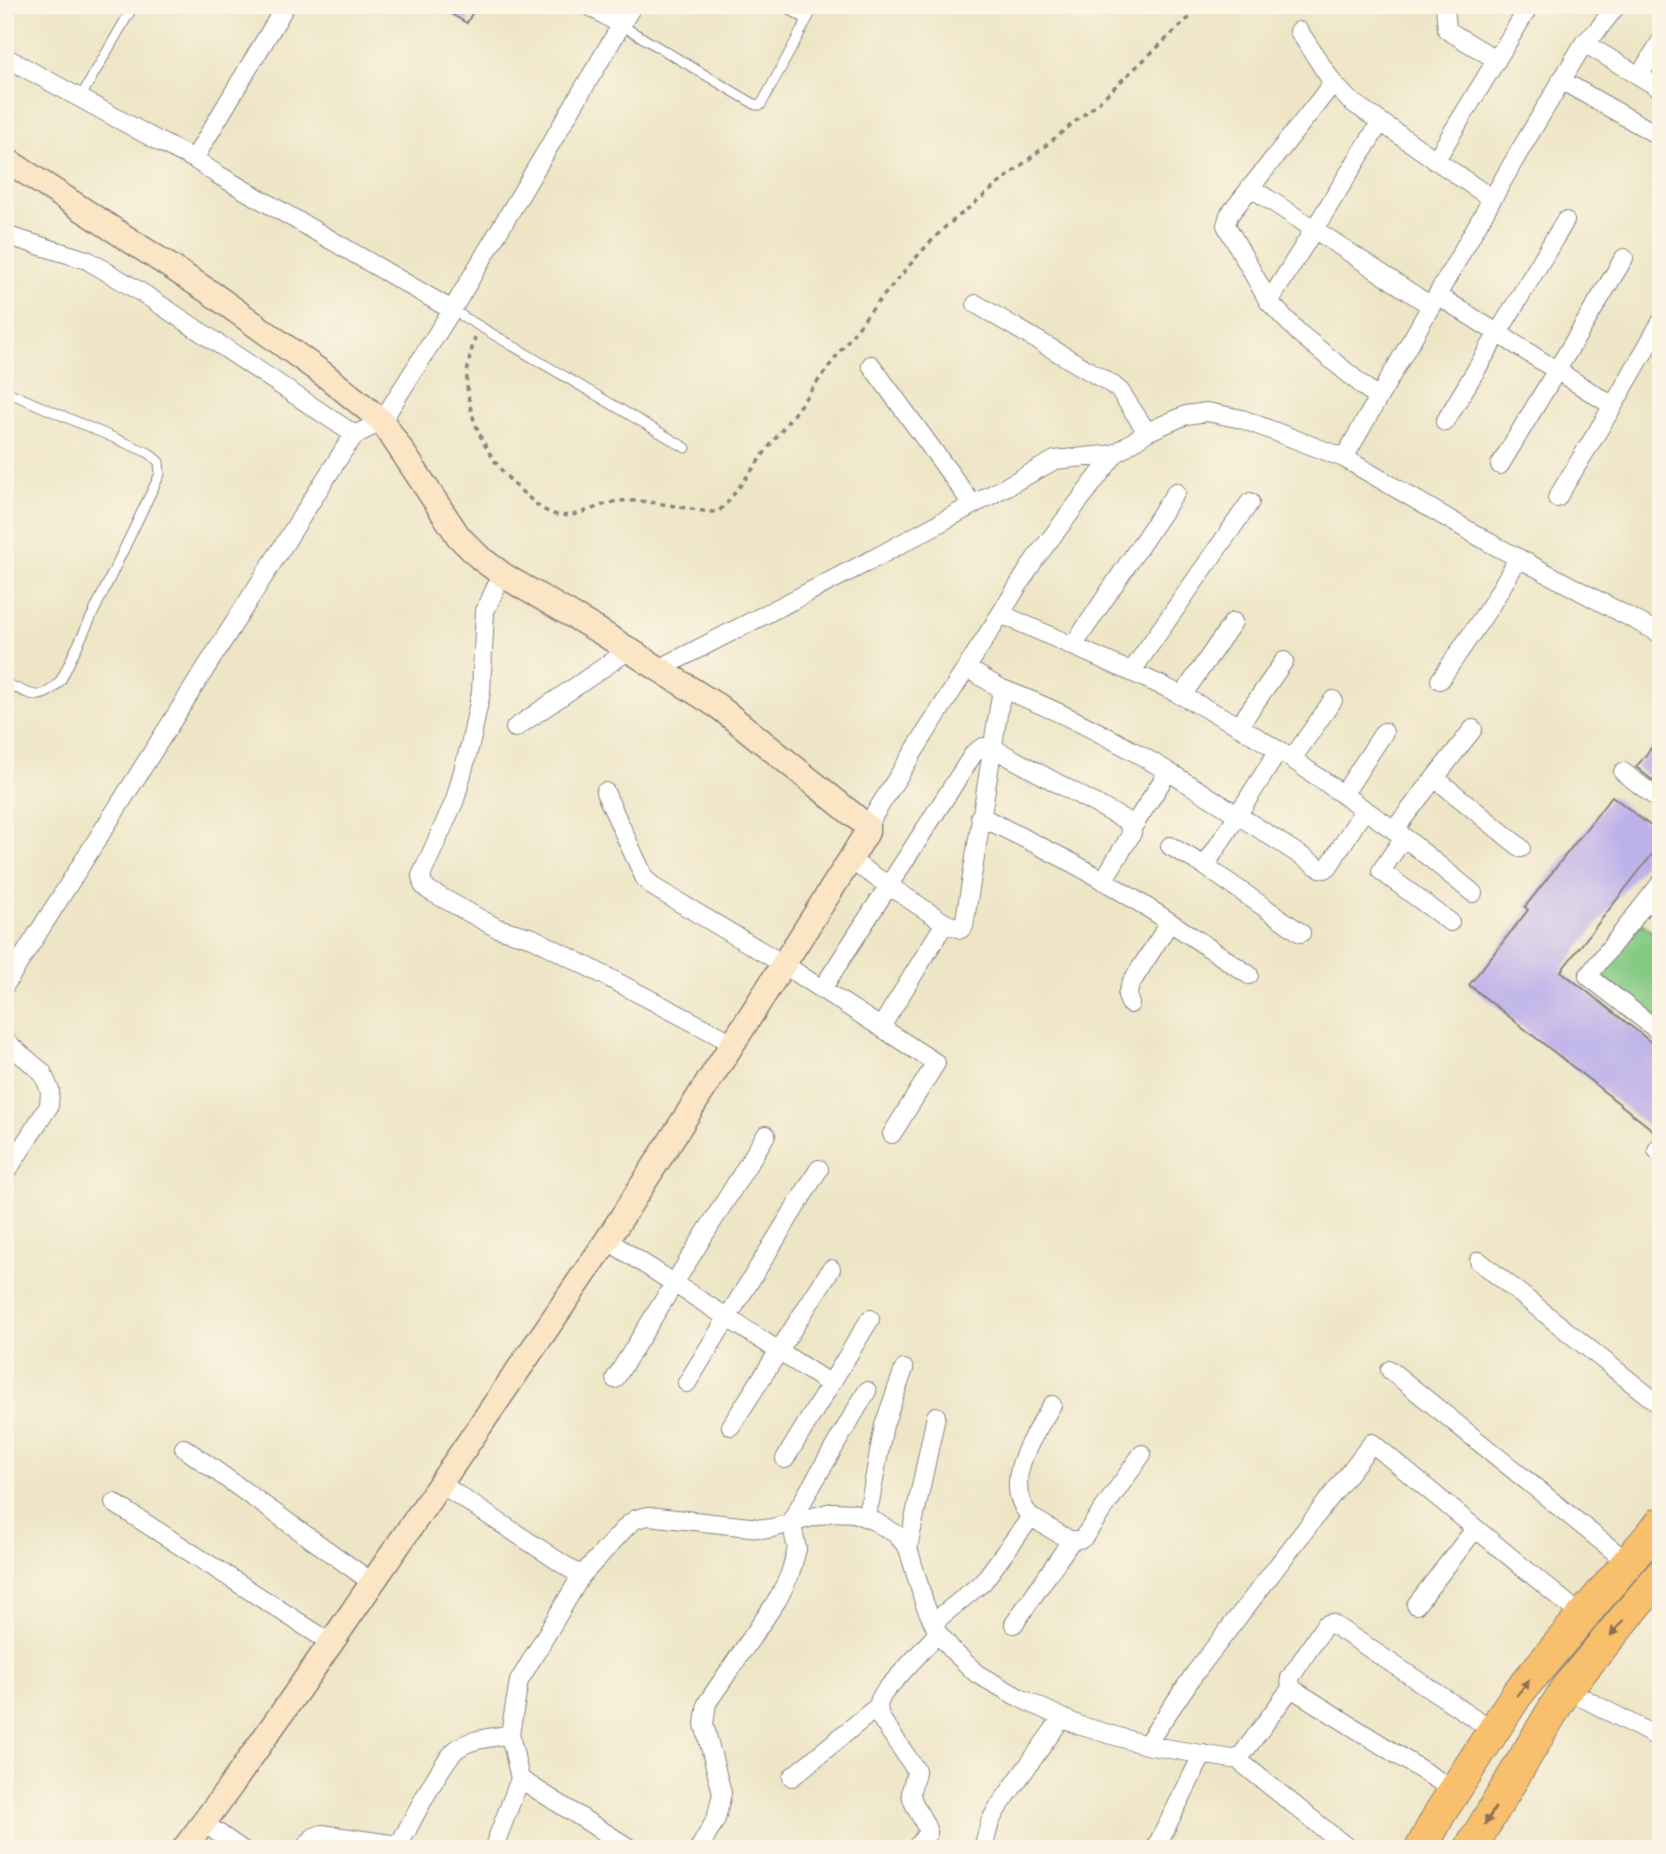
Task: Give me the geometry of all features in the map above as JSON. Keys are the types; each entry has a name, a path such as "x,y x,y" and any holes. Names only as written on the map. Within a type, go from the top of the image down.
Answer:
{"highway":[{"path":"1421,1849 1517,1694 1661,1522"},
{"path":"1470,1849 1566,1689 1661,1576"}],"street":[{"path":"194,159 286,5"},
{"path":"588,5 621,25"},
{"path":"5,985 355,435 382,421 452,310 633,5"},
{"path":"1445,5 1447,30 1497,60"},
{"path":"1435,161 1530,5"},
{"path":"1344,458 1561,80 1584,43 1618,5"},
{"path":"1299,31 1333,83 1349,100 1492,199"},
{"path":"1639,76 1661,41"},
{"path":"1584,43 1661,89"},
{"path":"5,57 194,159 452,310"},
{"path":"1561,80 1661,137"},
{"path":"1333,83 1228,215 1226,225 1269,302 1299,333 1378,398"},
{"path":"1269,302 1380,123"},
{"path":"5,159 214,295 326,376 382,421 459,537 480,558 719,708 867,826"},
{"path":"1250,187 1314,229 1434,300 1498,333 1613,406"},
{"path":"1445,422 1565,221"},
{"path":"5,235 87,260 144,294 355,435"},
{"path":"1500,465 1624,258"},
{"path":"976,304 1113,385 1120,391 1147,432"},
{"path":"1557,498 1661,322"},
{"path":"871,365 973,505"},
{"path":"184,1849 373,1583 607,1240 850,860 867,832 867,826 1035,559 1115,454 1147,432 1186,415 1207,412 1242,419 1344,458 1518,559 1661,634"},
{"path":"659,669 1055,460 1115,454"},
{"path":"1073,646 1176,492"},
{"path":"1131,672 1250,502"},
{"path":"1440,680 1491,605 1518,559"},
{"path":"502,574 485,611 481,692 471,741 455,800 421,876 423,885 497,928 533,937 733,1043"},
{"path":"1001,614 1131,672 1239,726 1399,834 1472,893"},
{"path":"1182,696 1233,622"},
{"path":"516,728 629,650"},
{"path":"1239,726 1284,661"},
{"path":"968,669 1002,689 1047,706 1143,756 1320,868 1325,869 1364,810"},
{"path":"850,860 945,923 957,929 964,926 1002,689"},
{"path":"1205,866 1237,816 1333,700"},
{"path":"1450,922 1381,871 1399,834 1435,778 1473,729"},
{"path":"1343,795 1384,732"},
{"path":"822,989 974,753 983,747 991,747 1127,821 1132,828"},
{"path":"1103,881 1132,833 1132,828 1168,772"},
{"path":"1623,772 1661,801"},
{"path":"1435,778 1521,848"},
{"path":"605,792 645,879 663,893 783,964 936,1063 892,1135"},
{"path":"980,816 1068,860 1170,922 1249,975"},
{"path":"1170,846 1205,866 1301,933"},
{"path":"1661,883 1588,976 1661,1033"},
{"path":"1130,1004 1128,995 1131,983 1170,922"},
{"path":"881,1027 945,923"},
{"path":"5,1041 42,1072 50,1090 49,1106 5,1174"},
{"path":"615,1378 766,1135"},
{"path":"1661,1145 1657,1150 1661,1153"},
{"path":"687,1383 819,1169"},
{"path":"607,1240 830,1384"},
{"path":"1479,1261 1661,1406"},
{"path":"731,1426 831,1269"},
{"path":"785,1459 870,1319"},
{"path":"864,1517 870,1502 884,1425 904,1368"},
{"path":"1390,1370 1626,1561"},
{"path":"699,1849 716,1819 722,1793 704,1724 707,1703 778,1599 790,1574 797,1549 791,1521 867,1391"},
{"path":"1052,1405 1019,1466 1018,1489 1024,1510 1031,1517 1071,1541"},
{"path":"908,1548 936,1416"},
{"path":"1146,1745 1195,1673 1370,1444 1375,1444 1582,1616"},
{"path":"184,1448 373,1583"},
{"path":"1014,1625 1071,1541 1083,1538 1142,1454"},
{"path":"441,1484 581,1576"},
{"path":"114,1503 331,1643"},
{"path":"494,1849 520,1779 510,1734 519,1681 581,1576 628,1525 636,1519 648,1516 768,1529 832,1512 854,1513 896,1534 908,1548 925,1605 936,1627 953,1651 977,1674 1078,1725 1146,1745 1238,1760 1349,1849"},
{"path":"915,1849 928,1833 912,1797 916,1770 880,1717 877,1707 879,1699 936,1627 983,1582 1031,1517"},
{"path":"1416,1605 1475,1529"},
{"path":"1238,1760 1291,1688 1290,1678 1325,1625 1331,1623 1494,1731"},
{"path":"1291,1688 1455,1791"},
{"path":"1566,1689 1661,1739"},
{"path":"792,1777 877,1707"},
{"path":"983,1849 989,1822 1062,1718"},
{"path":"304,1849 314,1837 322,1834 397,1845 457,1749 471,1742 510,1734"},
{"path":"1155,1849 1203,1754"},
{"path":"520,1779 631,1849"},
{"path":"204,1823 242,1849"}],"lane":[{"path":"80,98 134,5"},
{"path":"783,5 807,20"},
{"path":"621,25 756,105 761,105 815,5"},
{"path":"452,310 686,447"},
{"path":"5,391 149,453 159,462 160,474 61,680 50,692 37,696 5,683"}],"path":[{"path":"478,325 469,360 467,385 480,435 500,469 543,510 561,516 622,500 719,511 868,314 944,228 1092,108 1203,5"}],"green space":[{"path":"1641,923 1661,938 1661,1022 1601,975"}],"building":[{"path":"435,5 476,5 467,23"},
{"path":"1661,736 1661,787 1636,767"},
{"path":"1612,796 1661,834 1661,843 1561,971 1661,1050 1661,1122 1654,1131 1469,985 1528,910 1525,907"}]}
